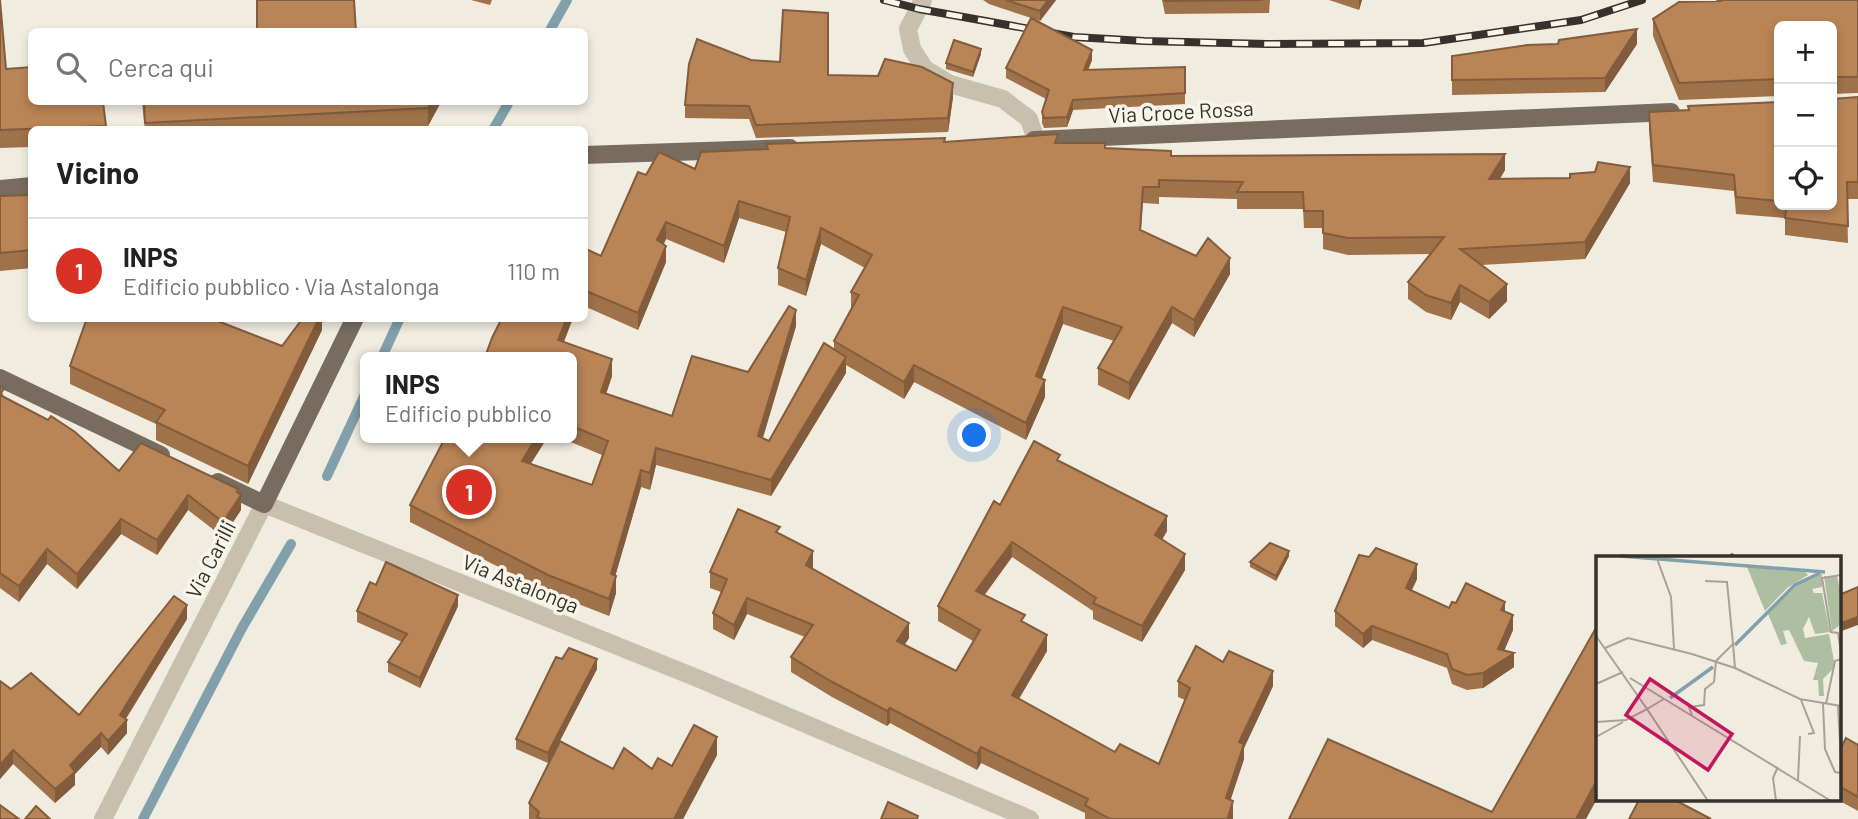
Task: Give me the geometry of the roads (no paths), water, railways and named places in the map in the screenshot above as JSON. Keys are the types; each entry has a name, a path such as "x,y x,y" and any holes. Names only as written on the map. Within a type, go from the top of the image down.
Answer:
{"main road":[{"name":"Via Croce Rossa","path":"1030,140 1683,111"},
{"path":"588,155 804,148"},
{"path":"0,189 28,187"},
{"name":"Via Carilli","path":"264,504 353,322"},
{"path":"0,378 176,462"},
{"name":"Via Astalonga","path":"201,474 264,504"}],"street":[{"path":"923,0 908,29 912,48 925,69 950,84 1003,99 1029,119 1030,140"},
{"name":"Via Carilli","path":"103,819 264,504"},
{"name":"Via Astalonga","path":"264,504 697,678 1030,819"}],"waterway":[{"path":"551,28 567,0"},
{"path":"495,126 507,105"},
{"path":"384,352 398,322"},
{"path":"327,476 360,405"},
{"path":"143,819 242,628 291,544"}],"railway":[{"path":"884,0 919,9 1074,37 1267,44 1423,43 1581,20 1642,0"}],"place":[{"name":"INPS","path":"469,492"}]}
